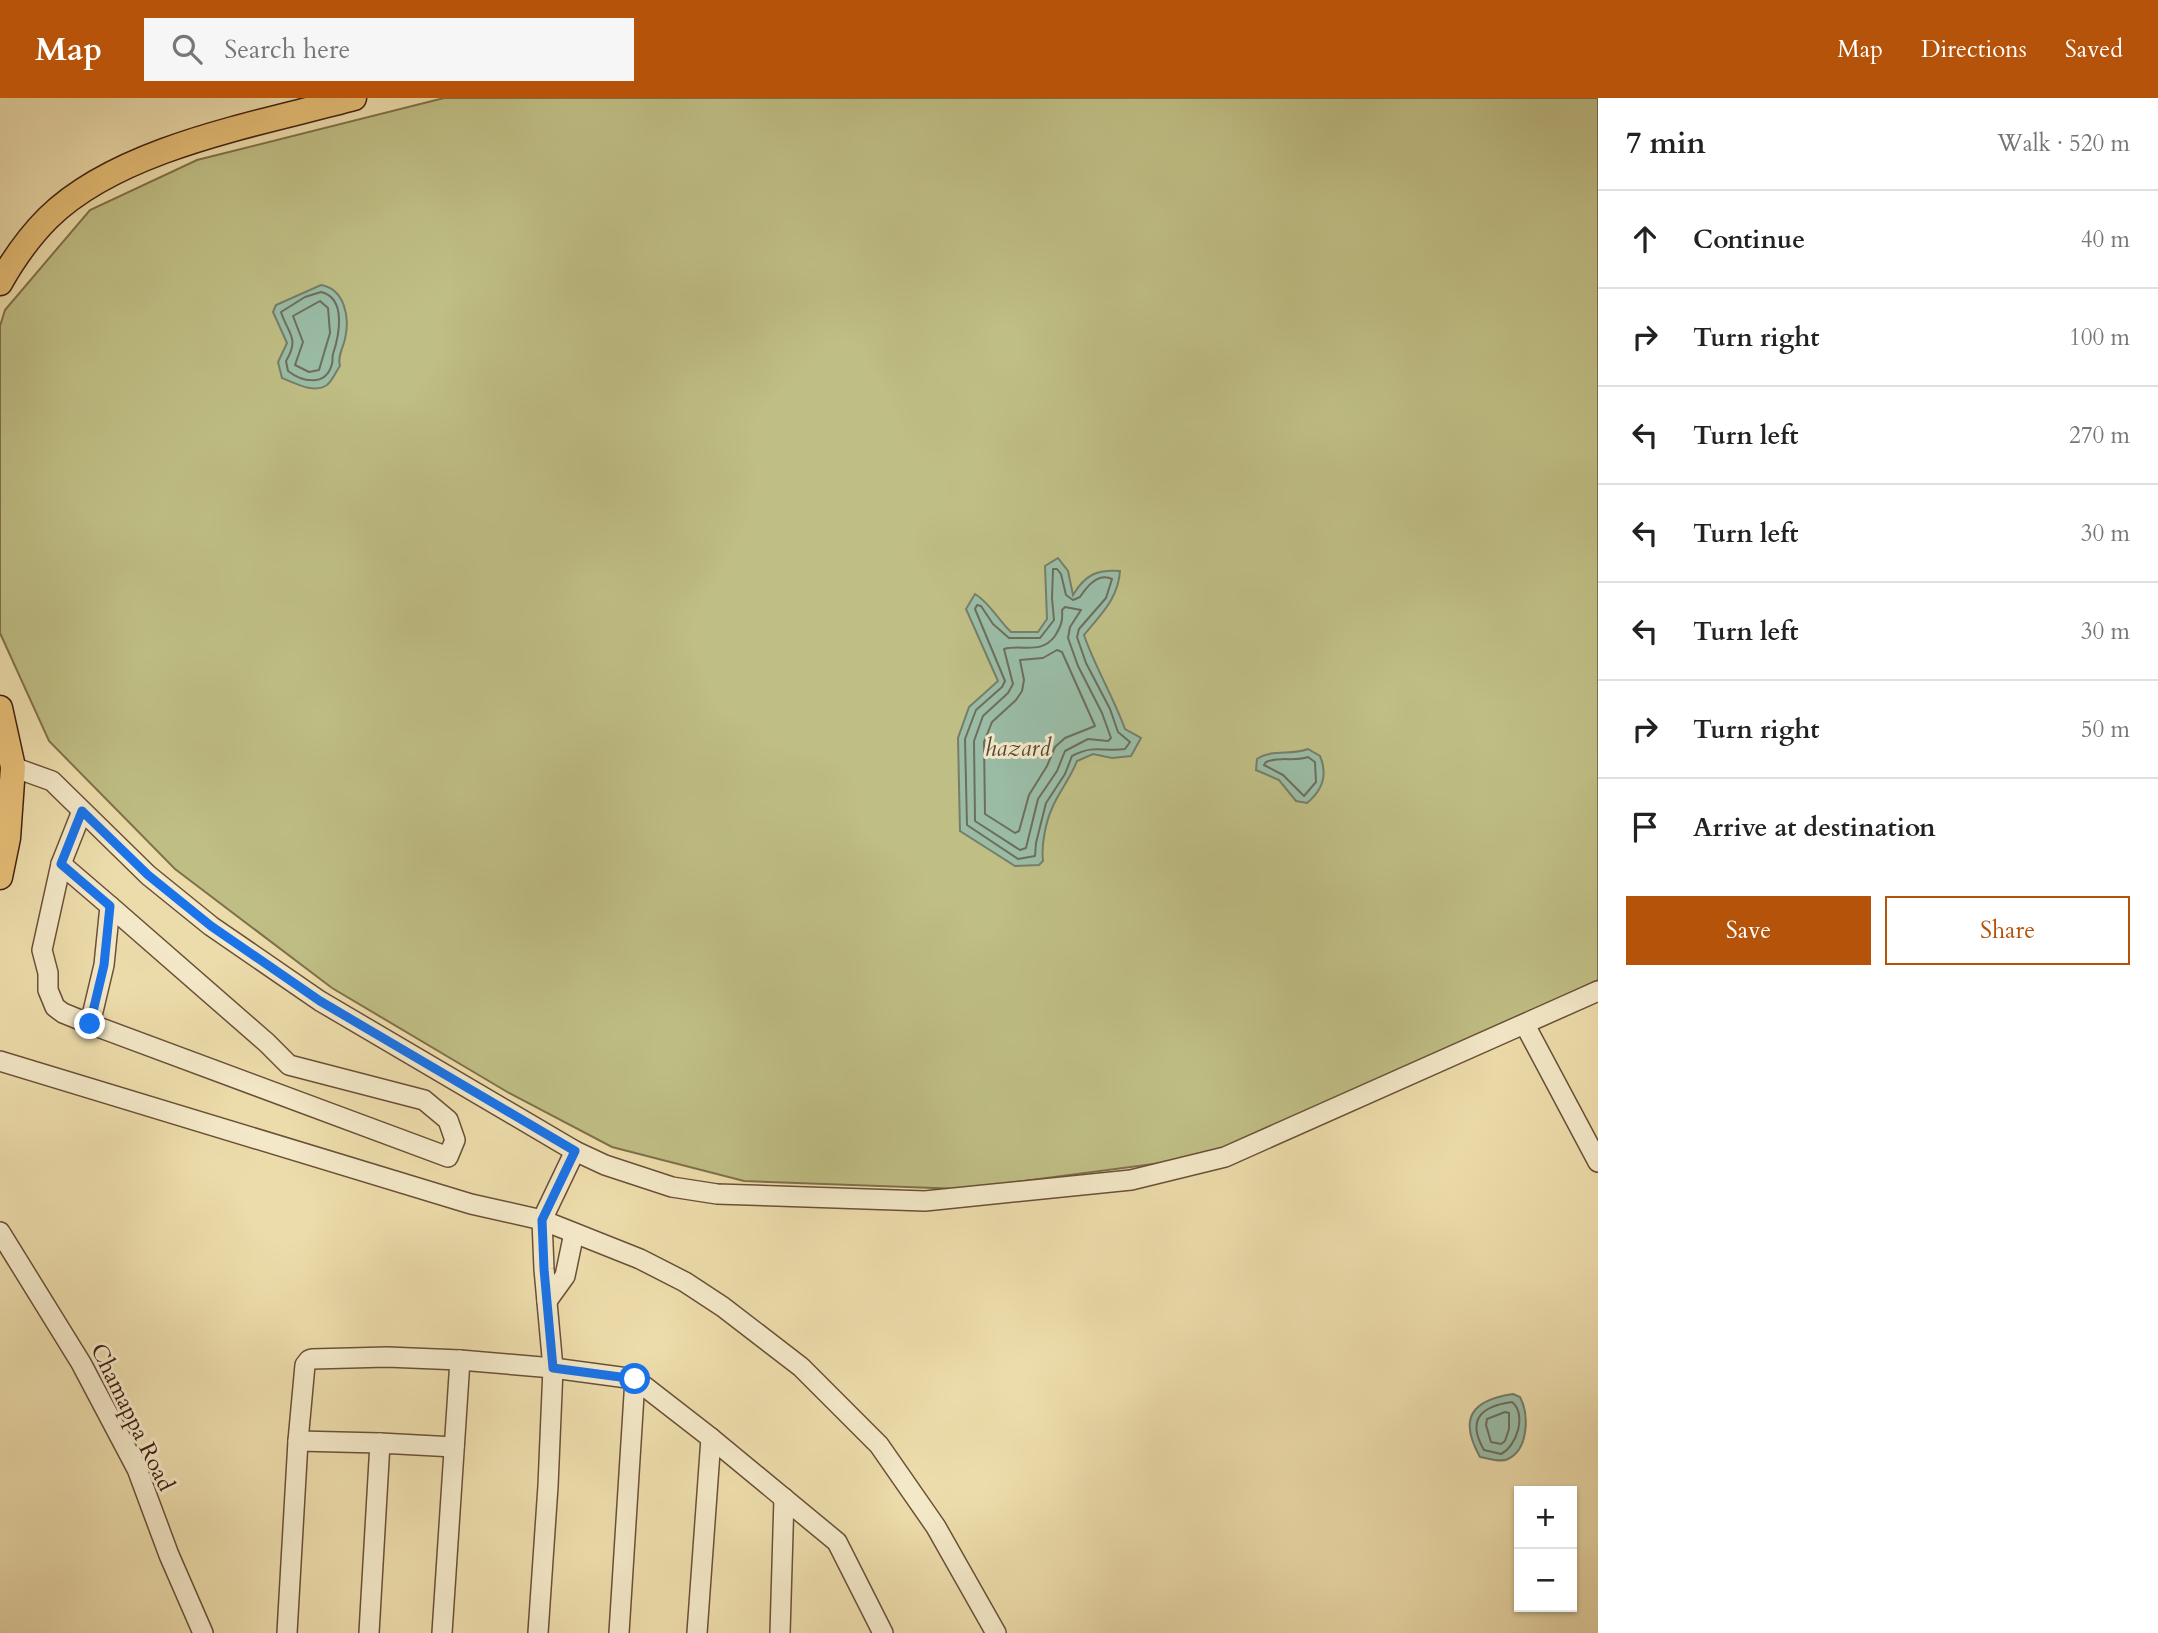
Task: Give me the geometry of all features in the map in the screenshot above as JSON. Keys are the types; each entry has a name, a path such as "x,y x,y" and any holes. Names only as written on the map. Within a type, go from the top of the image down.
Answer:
{"main road":[{"path":"0,283 12,262 48,218 92,185 163,149 354,98"},
{"path":"0,708 13,767 8,838 0,877"}],"street":[{"path":"13,767 52,781 148,875 211,926 320,1001 575,1151 605,1165 672,1187 716,1194 925,1201 1131,1180 1225,1157 1598,991"},
{"path":"61,864 289,1065 424,1100 448,1120 455,1140 448,1157 90,1024 55,1007 48,990 48,973 42,950 61,864 82,811"},
{"path":"90,1024 104,965 110,906"},
{"path":"1525,1025 1598,1162"},
{"path":"0,1061 471,1203 542,1220 640,1259 685,1282 723,1307 801,1367 879,1445 936,1527 996,1633"},
{"path":"538,1633 553,1368 542,1220 575,1151"},
{"name":"Chamappa Road","path":"0,1232 81,1363 137,1469 169,1555 203,1633"},
{"path":"547,1301 565,1276 574,1233"},
{"path":"287,1633 305,1365 309,1360 387,1357 553,1368 635,1379 836,1542 883,1633"},
{"path":"442,1633 460,1360"},
{"path":"619,1633 635,1379"},
{"path":"697,1633 711,1438"},
{"path":"298,1441 454,1447"},
{"path":"369,1633 380,1443"},
{"path":"780,1633 784,1498"}],"shaded area":[{"path":"444,98 1598,98 1598,980 1324,1109 1207,1157 962,1189 744,1181 612,1147 509,1093 332,988 175,869 49,741 0,633 0,326 5,310 90,210 197,160"}],"water":[{"path":"321,285 336,292 344,306 347,322 340,366 327,385 310,388 282,378 278,362 287,343 273,312 276,305"},
{"name":"hazard","path":"1058,558 1068,571 1073,595 1092,575 1105,571 1120,571 1112,598 1084,635 1125,729 1141,738 1131,756 1112,758 1093,754 1077,761 1048,819 1043,840 1043,861 1039,865 1015,866 960,831 958,738 969,707 998,681 966,609 975,594 1011,632 1038,632 1047,619 1045,566"},
{"path":"1308,749 1320,756 1324,776 1317,793 1307,803 1296,801 1279,780 1256,770 1257,759 1263,756"},
{"path":"1513,1394 1520,1397 1525,1412 1525,1431 1520,1447 1505,1460 1480,1457 1470,1432 1473,1413 1487,1401"}],"route":[{"path":"90,1024 104,965 110,906 61,864 82,811 148,875 211,926 320,1001 575,1151 542,1220 553,1368 635,1379"}]}
